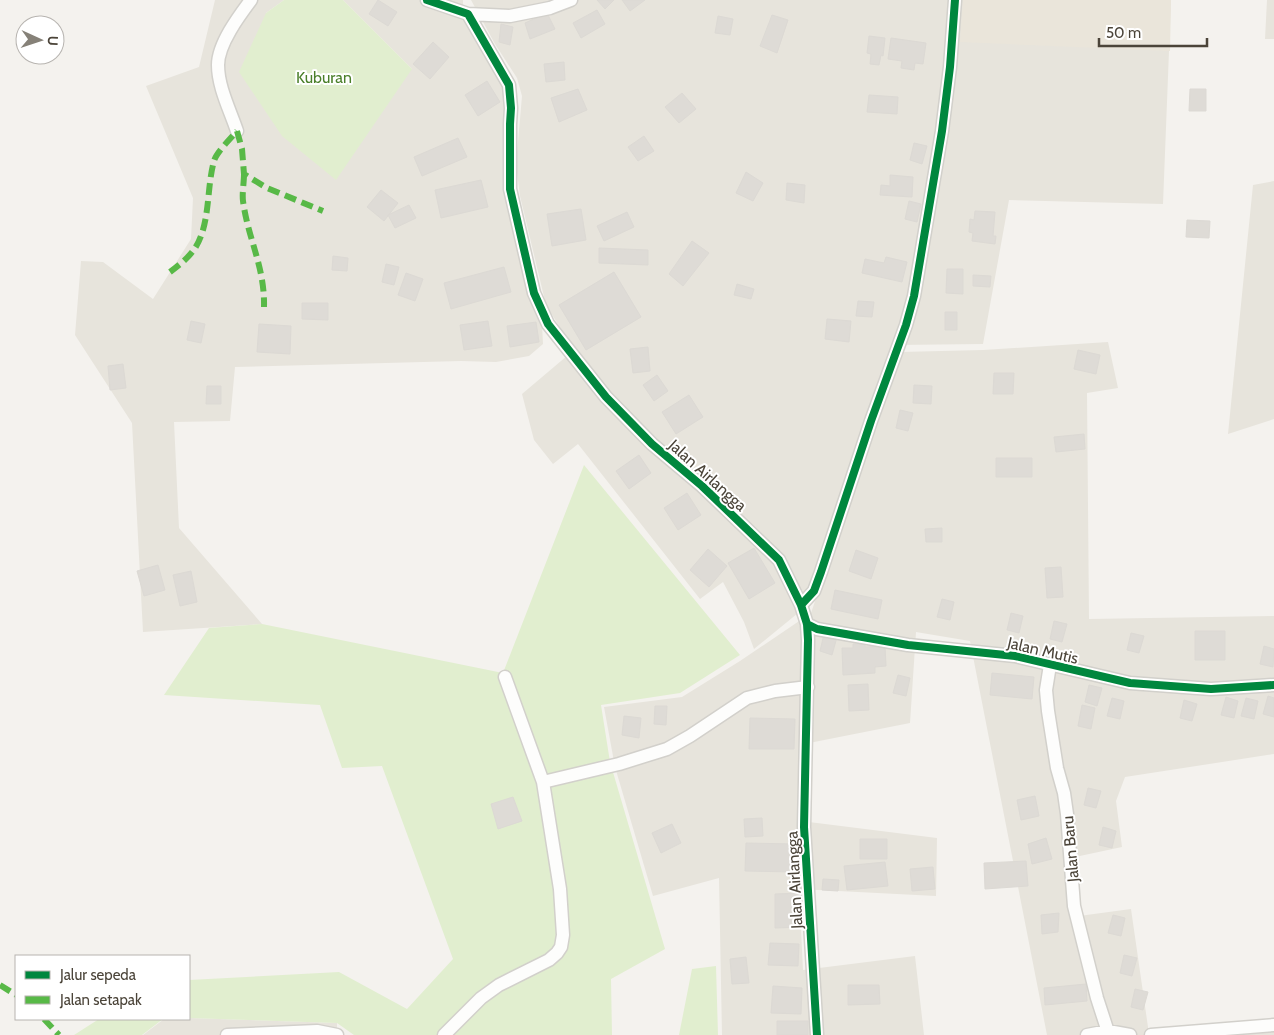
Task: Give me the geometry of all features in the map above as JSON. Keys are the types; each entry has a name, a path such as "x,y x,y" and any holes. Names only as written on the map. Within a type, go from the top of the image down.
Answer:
{"street":[{"path":"237,131 220,81 219,54 236,21 251,0"},
{"path":"427,0 468,14 510,16 550,8 571,0"},
{"path":"801,605 814,591 821,572 865,439 906,325 914,296 942,131 956,0"},
{"name":"Jalan Airlangga","path":"468,14 508,85 511,108 510,188 534,293 548,324 611,403 652,444 702,486 780,560 801,605 807,624 808,688 804,827 817,1035"},
{"name":"Jalan Mutis","path":"807,624 817,629 908,645 1015,656 1130,683 1211,690 1274,685"},
{"name":"Jalan Baru","path":"1050,665 1046,690 1048,711 1067,814 1074,906 1096,998 1108,1033"},
{"path":"444,1035 481,998 499,985 549,960 557,954 561,947 563,935 560,889 543,782 505,677"},
{"path":"543,782 619,764 667,749 747,698 760,694 808,688"},
{"path":"1151,1035 1274,1025"},
{"path":"227,1035 317,1031 337,1035"},
{"path":"1087,1035 1108,1033 1130,1035"}],"shaded area":[{"path":"215,0 284,0 266,13 412,69 343,0 463,0 463,5 511,78 512,168 541,306 543,344 529,356 496,362 461,361 235,367 230,421 174,422 179,528 262,624 143,632 132,423 75,335 81,261 103,262 153,299 191,239 193,198 146,86 199,67"},
{"path":"471,0 1171,0 1163,204 1009,200 983,344 895,345 803,609 754,649 744,622 723,582 700,599 578,444 553,464 534,440 522,394 574,350 546,305 520,196 516,165 522,96 517,78 495,44"},
{"path":"963,0 1171,0 1170,51 960,42"},
{"path":"1267,0 1274,0 1274,39 1265,39"},
{"path":"1274,181 1274,419 1228,434 1253,185"},
{"path":"1108,342 1118,388 1087,393 1089,619 1274,616 1274,754 1125,777 1116,801 1122,847 1075,857 1079,916 1131,909 1149,1034 1274,1023 1274,1035 1047,1035 970,641 916,632 910,723 799,745 801,821 937,838 936,896 799,889 803,970 915,956 924,1035 722,1035 719,878 653,896 615,767 604,707 682,697 811,613 900,352 983,350"},
{"path":"190,1018 337,1023 337,1035 143,1035 163,1020 190,1020"}],"green space":[{"name":"Kuburan","path":"284,0 343,0 412,69 336,180 282,136 239,72 266,13"},
{"path":"584,465 740,655 680,693 601,705 610,762 665,949 611,979 612,1035 354,1035 337,1023 190,1018 190,980 339,972 407,1009 453,959 382,766 342,768 320,705 164,695 209,628 262,624 503,673"},
{"path":"716,966 718,1035 679,1035 692,969"},
{"path":"97,1020 162,1020 142,1035 74,1035"}],"building":[{"path":"378,0 397,12 388,26 369,14"},
{"path":"597,0 614,0 605,9"},
{"path":"622,0 645,0 630,11"},
{"path":"597,10 605,24 581,38 573,23"},
{"path":"547,13 555,29 530,39 525,23"},
{"path":"772,15 788,20 777,53 760,46"},
{"path":"718,16 733,19 730,35 715,33"},
{"path":"501,24 513,27 510,45 499,42"},
{"path":"869,36 885,38 883,56 881,55 879,65 870,64 871,54 867,53"},
{"path":"891,38 926,43 923,64 915,63 914,70 901,68 902,61 888,59"},
{"path":"433,42 449,57 430,79 413,64"},
{"path":"564,62 565,80 546,82 544,64"},
{"path":"487,81 500,102 478,116 465,95"},
{"path":"578,89 587,110 559,122 551,98"},
{"path":"1190,89 1206,89 1206,111 1189,111"},
{"path":"682,93 696,109 679,123 665,107"},
{"path":"869,95 898,97 897,114 867,112"},
{"path":"644,136 654,151 638,161 628,147"},
{"path":"458,138 467,157 422,176 414,157"},
{"path":"914,143 927,146 922,164 910,160"},
{"path":"746,172 763,183 753,201 736,193"},
{"path":"890,175 913,177 912,197 880,195 881,185 890,186"},
{"path":"481,180 488,207 441,218 435,190"},
{"path":"787,183 805,185 804,203 786,200"},
{"path":"381,190 398,203 384,221 367,207"},
{"path":"909,201 921,204 917,222 905,219"},
{"path":"409,205 416,218 395,228 388,215"},
{"path":"581,209 586,240 552,246 547,214"},
{"path":"975,211 995,212 993,236 996,236 995,244 972,241 973,233 969,232 970,219 974,220"},
{"path":"627,212 634,227 604,241 597,226"},
{"path":"1187,220 1210,221 1209,238 1186,237"},
{"path":"692,241 709,253 683,286 669,274"},
{"path":"599,248 648,250 648,265 599,263"},
{"path":"333,256 348,258 347,271 332,270"},
{"path":"886,257 907,262 902,282 862,273 865,259 884,263"},
{"path":"386,264 399,267 394,285 382,282"},
{"path":"504,267 511,292 451,309 444,283"},
{"path":"947,269 963,269 963,294 946,293"},
{"path":"614,272 641,317 586,350 559,305"},
{"path":"406,273 423,279 415,301 398,295"},
{"path":"973,275 991,276 990,287 973,286"},
{"path":"737,284 754,289 751,299 734,295"},
{"path":"858,301 874,302 872,317 856,316"},
{"path":"302,303 328,303 328,320 302,319"},
{"path":"945,312 957,312 957,330 945,330"},
{"path":"827,319 851,321 849,342 825,339"},
{"path":"191,321 205,324 201,343 187,340"},
{"path":"488,321 492,346 464,350 460,325"},
{"path":"536,322 539,342 510,347 507,326"},
{"path":"259,324 291,326 290,354 257,352"},
{"path":"648,347 650,371 633,373 630,349"},
{"path":"1078,350 1100,355 1096,374 1074,369"},
{"path":"123,364 126,388 110,390 108,366"},
{"path":"994,373 1014,373 1013,394 993,394"},
{"path":"657,375 668,391 654,401 643,385"},
{"path":"914,385 932,386 931,404 913,403"},
{"path":"207,386 221,386 221,404 206,404"},
{"path":"689,395 703,417 676,434 662,412"},
{"path":"900,410 913,413 908,431 896,428"},
{"path":"1084,434 1085,449 1056,452 1054,437"},
{"path":"639,455 651,473 629,489 616,471"},
{"path":"996,458 1032,458 1032,477 996,477"},
{"path":"687,493 701,515 678,530 664,508"},
{"path":"942,528 942,542 926,542 925,529"},
{"path":"754,548 775,583 749,599 728,563"},
{"path":"708,549 727,566 709,587 690,570"},
{"path":"856,550 878,558 871,579 849,571"},
{"path":"158,565 165,590 144,596 137,571"},
{"path":"1061,567 1063,597 1047,598 1045,568"},
{"path":"191,571 197,602 180,606 173,575"},
{"path":"835,590 882,600 878,619 831,609"},
{"path":"942,599 954,602 950,620 937,617"},
{"path":"1011,613 1023,616 1019,633 1007,630"},
{"path":"1054,621 1067,624 1062,642 1050,639"},
{"path":"1195,631 1225,631 1225,660 1195,660"},
{"path":"1131,633 1144,636 1139,653 1127,650"},
{"path":"824,634 837,637 832,655 820,651"},
{"path":"853,644 865,644 865,647 885,646 886,666 875,667 875,673 843,675 842,648 853,648"},
{"path":"1264,646 1274,649 1273,667 1260,664"},
{"path":"992,673 1034,677 1032,699 990,695"},
{"path":"898,675 910,678 906,696 893,693"},
{"path":"868,684 869,710 849,711 848,685"},
{"path":"1089,685 1102,688 1097,706 1085,702"},
{"path":"1268,696 1274,698 1274,717 1263,714"},
{"path":"1226,697 1238,701 1234,718 1221,715"},
{"path":"1112,698 1124,701 1120,719 1107,716"},
{"path":"1246,698 1258,701 1254,719 1241,716"},
{"path":"1184,700 1197,704 1192,721 1180,718"},
{"path":"1082,705 1095,708 1091,729 1078,726"},
{"path":"655,706 667,706 666,725 654,724"},
{"path":"624,716 641,718 639,738 622,735"},
{"path":"750,718 795,719 794,749 749,749"},
{"path":"1088,788 1101,791 1096,808 1084,805"},
{"path":"1035,796 1039,816 1021,820 1017,800"},
{"path":"513,797 522,821 498,829 491,804"},
{"path":"762,818 763,836 745,837 744,819"},
{"path":"672,824 681,843 661,853 652,833"},
{"path":"1103,827 1116,831 1112,848 1099,845"},
{"path":"1046,838 1052,859 1032,864 1028,844"},
{"path":"860,839 887,839 887,859 860,859"},
{"path":"746,843 794,844 793,872 745,871"},
{"path":"1026,861 1028,886 985,889 984,863"},
{"path":"885,862 888,886 847,890 844,866"},
{"path":"933,867 935,889 912,891 910,869"},
{"path":"823,879 839,880 838,891 822,890"},
{"path":"801,893 802,927 775,928 775,894"},
{"path":"1059,913 1058,932 1042,934 1041,915"},
{"path":"1113,915 1125,918 1121,936 1108,933"},
{"path":"770,943 799,944 798,966 768,965"},
{"path":"1124,955 1137,958 1132,976 1120,973"},
{"path":"746,957 749,983 732,984 730,959"},
{"path":"1086,984 1087,1001 1045,1005 1044,988"},
{"path":"848,985 879,985 880,1004 848,1005"},
{"path":"773,986 802,988 801,1014 771,1013"},
{"path":"1135,989 1148,992 1143,1010 1131,1007"},
{"path":"777,1021 808,1021 808,1035 777,1035"}],"marked path":[{"path":"237,131 242,149 244,174 267,188 323,211"},
{"path":"170,272 188,257 199,241 203,231 215,158 237,131"},
{"path":"244,174 243,201 245,215 262,279 264,307"},
{"path":"0,985 15,994"},
{"path":"45,1020 59,1035"}],"cycle path":[{"path":"427,0 468,14 509,85 511,108 510,189 534,293 548,324 606,397 652,444 702,486 779,560 801,605 807,624 808,640 804,827 817,1035"},
{"path":"801,605 814,591 821,572 871,421 906,325 914,296 942,131 950,67 955,0"},
{"path":"807,624 817,629 908,645 1015,656 1130,683 1211,689 1274,685"}]}
